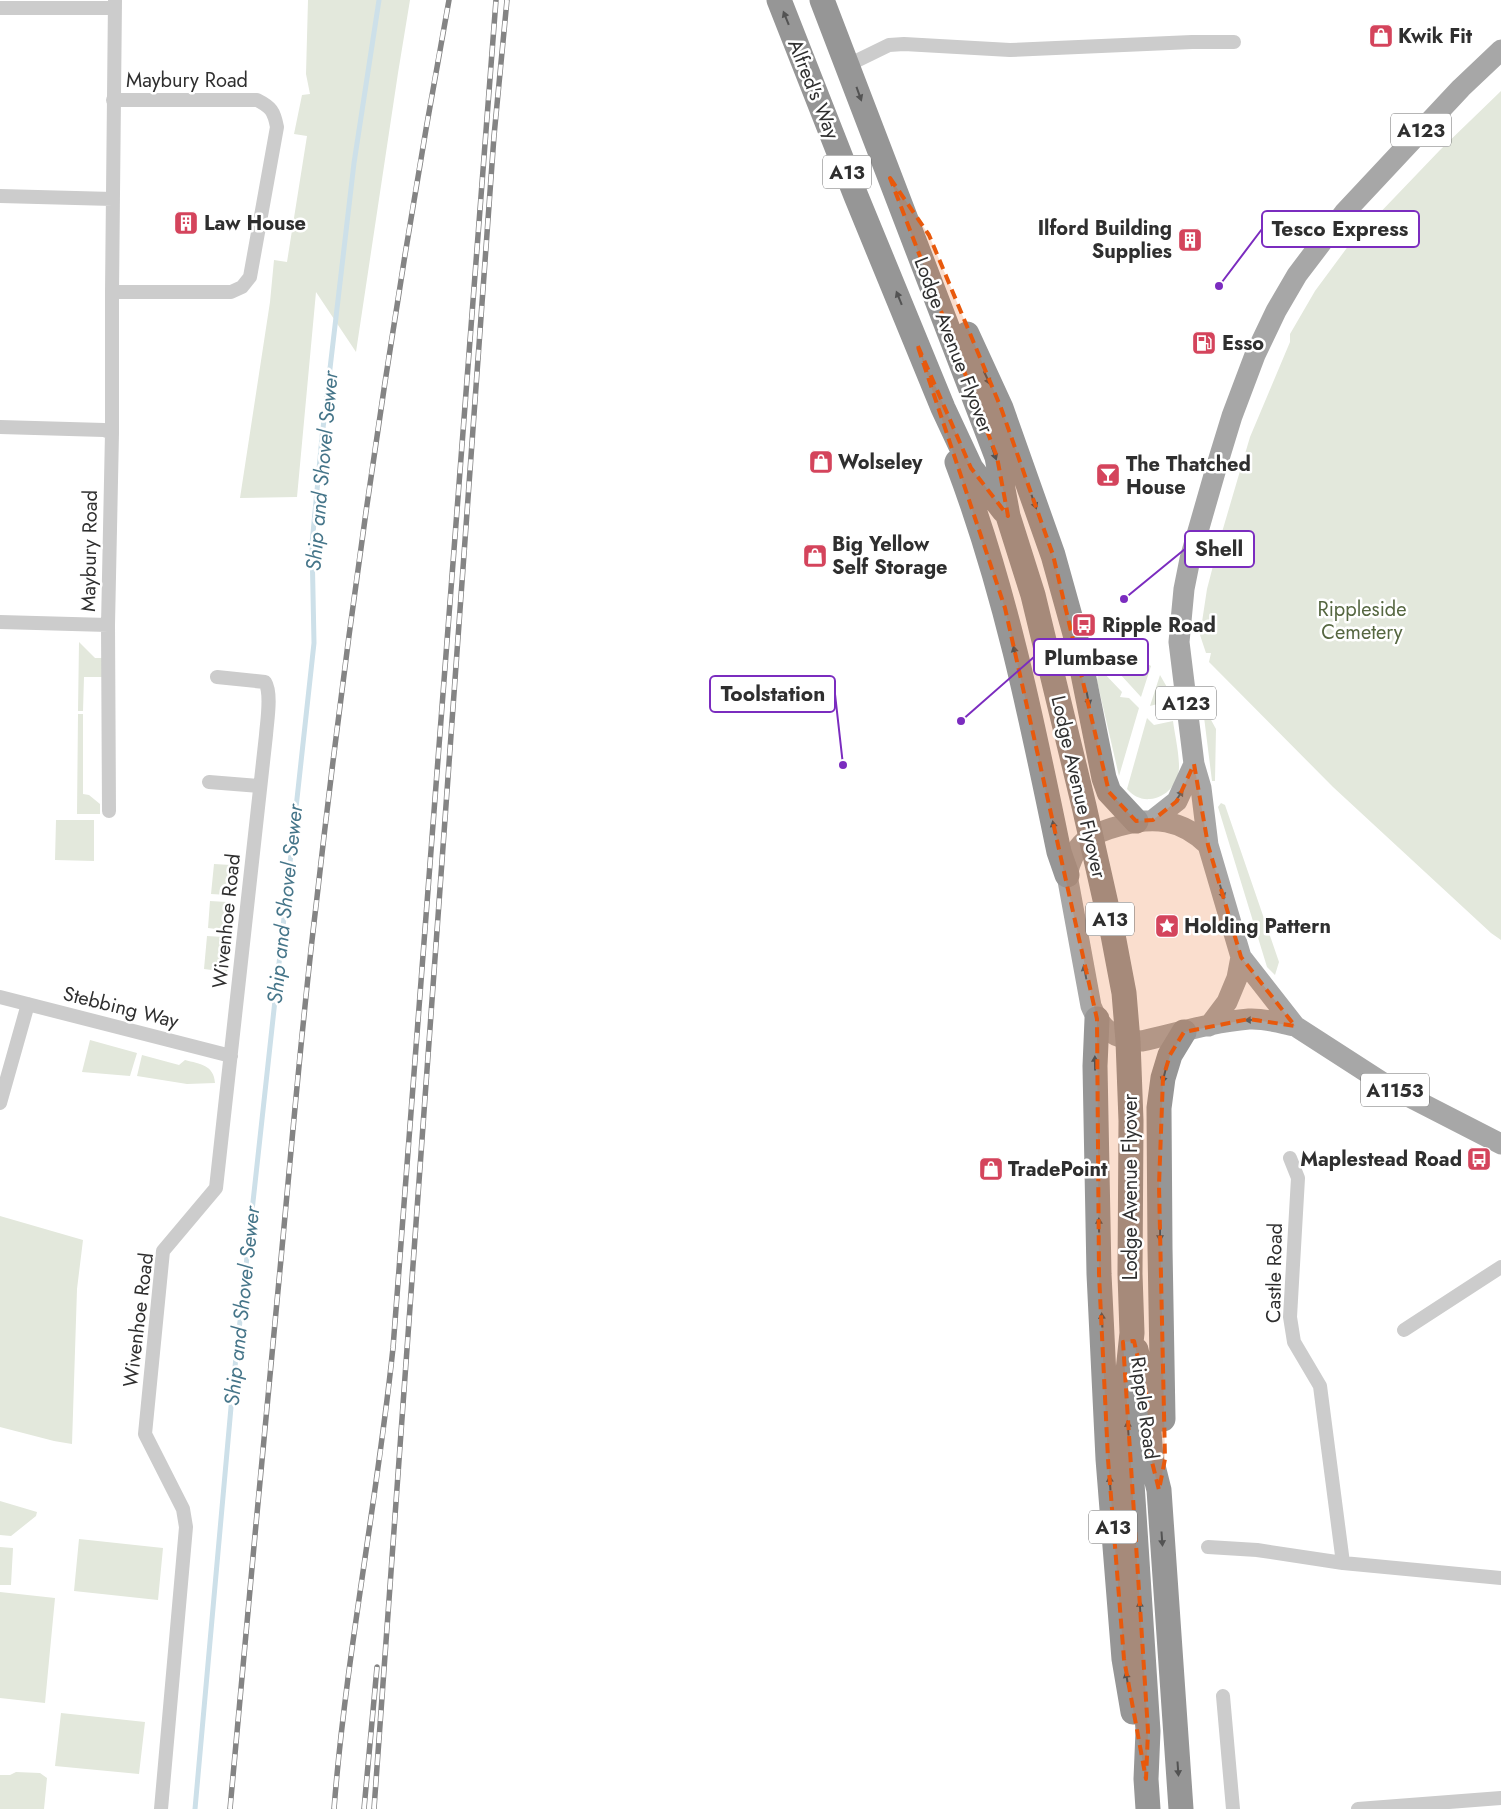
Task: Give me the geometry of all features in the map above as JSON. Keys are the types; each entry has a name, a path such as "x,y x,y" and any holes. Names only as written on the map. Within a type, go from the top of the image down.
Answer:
{"highway":[{"name":"Alfred's Way","path":"779,0 856,196 917,344"},
{"name":"Alfred's Way","path":"822,0 890,178"},
{"name":"Lodge Avenue Flyover","path":"890,178 997,458 1008,516 1032,596 1082,797 1113,935 1124,993 1128,1041 1131,1122 1130,1274 1132,1333"},
{"name":"A13","path":"890,178 929,235 975,354 1001,408 1054,555 1075,634 1104,778 1110,792 1145,820"},
{"name":"Lodge Avenue Flyover","path":"917,344 943,408 971,468 1008,516"},
{"name":"A13","path":"917,344 948,440 974,506 1005,608 1059,852 1067,875"},
{"name":"A13","path":"1097,1019 1095,1066 1100,1274 1108,1459 1124,1659 1146,1779"},
{"name":"A13","path":"1159,1490 1165,1459 1159,1108 1163,1078 1170,1055 1184,1032"},
{"name":"Ripple Road","path":"1132,1333 1146,1392 1151,1458 1159,1490 1181,1809"},
{"name":"Ripple Road","path":"1132,1333 1126,1390 1148,1731 1146,1779 1148,1809"}],"main road":[{"name":"A123","path":"1208,1026 1227,1002 1237,978 1241,957 1208,845 1201,788 1194,764 1179,642 1184,589 1190,559 1217,465 1232,416 1255,355 1276,311 1297,275 1344,212 1461,88 1501,50"},
{"path":"1194,764 1177,800 1145,820 1109,829 1088,838 1077,849 1070,860 1067,875 1091,1006 1097,1019 1116,1037 1135,1041 1208,1026"},
{"path":"1145,820 1175,824 1198,835 1208,845"},
{"name":"A1153","path":"1241,957 1295,1026 1388,1086 1501,1144"},
{"name":"A1153","path":"1208,1026 1249,1019 1295,1026"}],"street":[{"path":"0,8 115,4"},
{"name":"Maybury Road","path":"109,810 108,625 112,434 115,4"},
{"path":"848,65 889,45 904,44 1010,50 1234,42"},
{"name":"Maybury Road","path":"112,292 231,292 242,288 250,277 277,127 274,115 268,106 257,100 113,100"},
{"path":"0,196 113,199"},
{"path":"0,427 104,430 112,434"},
{"path":"0,622 108,625"},
{"name":"Wivenhoe Road","path":"161,1809 186,1527 183,1508 145,1434 163,1251 216,1188 266,734 267,686 265,682 217,677"},
{"path":"209,782 260,786"},
{"name":"Stebbing Way","path":"0,997 232,1056"},
{"path":"0,1103 28,1004"},
{"name":"Castle Road","path":"1290,1158 1298,1178 1290,1317 1294,1342 1320,1386 1344,1562"},
{"path":"1404,1330 1501,1268"},
{"path":"1208,1547 1257,1550 1344,1562 1501,1578"},
{"path":"1223,1696 1233,1809"},
{"path":"1358,1809 1501,1798"}],"highlighted area":[{"path":"890,178 929,235 1001,408 1053,555 1109,792 1136,821 1153,820 1177,801 1194,764 1208,845 1241,957 1295,1026 1249,1019 1184,1032 1170,1055 1163,1078 1159,1185 1165,1459 1159,1490 1151,1458 1146,1392 1134,1341 1123,1342 1148,1731 1146,1779 1124,1659 1108,1459 1099,1274 1097,1019 1005,608 917,344 971,468 1008,516 997,457"}],"green space":[{"path":"308,0 410,0 356,352 316,292 297,497 240,498 270,302 274,260 287,262 307,136 294,134 302,95 310,94 306,74"},
{"name":"Rippleside Cemetery","path":"1501,91 1501,940 1491,933 1333,787 1209,662 1211,653 1206,653 1200,635 1207,589 1250,437 1290,342 1290,334 1315,291 1349,245 1440,150"},
{"path":"79,642 95,658 102,658 102,677 84,677 83,711 78,711"},
{"path":"1109,662 1119,667 1127,668 1146,663 1151,666 1141,697"},
{"path":"1102,671 1122,692 1120,697 1129,698 1139,708 1119,776 1097,681 1098,672"},
{"path":"1160,675 1168,689 1169,701 1150,706"},
{"path":"1203,709 1205,709 1216,729 1215,781 1212,781"},
{"path":"78,714 83,714 83,794 89,795 100,804 100,814 77,814"},
{"path":"1147,718 1154,725 1173,721 1179,767 1177,779 1166,793 1156,798 1143,799 1132,794 1127,789"},
{"path":"1221,803 1225,805 1279,962 1275,975 1267,967 1218,807"},
{"path":"56,820 94,820 94,861 55,860"},
{"path":"214,864 231,865 228,895 211,894"},
{"path":"210,901 227,902 224,930 208,928"},
{"path":"207,936 224,937 222,949 228,956 227,972 204,969"},
{"path":"90,1040 137,1053 130,1076 82,1072"},
{"path":"142,1055 179,1065 185,1060 201,1064 212,1072 215,1083 187,1084 137,1076"},
{"path":"0,1216 83,1240 77,1289 72,1444 0,1427"},
{"path":"0,1501 37,1512 36,1516 11,1536 0,1535"},
{"path":"79,1539 163,1548 158,1600 74,1591"},
{"path":"0,1547 13,1548 11,1585 0,1585"},
{"path":"0,1592 55,1598 45,1703 0,1698"},
{"path":"61,1713 145,1722 139,1774 55,1766"},
{"path":"16,1772 40,1773 47,1778 44,1809 0,1809 0,1775 10,1775"}],"waterway":[{"name":"Ship and Shovel Sewer","path":"195,1809 233,1385 314,643 312,544 322,437 354,163 379,0"}],"railway":[{"path":"230,1809 301,1046 329,792 343,679 392,339 449,0"},
{"path":"334,1809 346,1694 379,1463 393,1348 496,0"},
{"path":"374,1809 494,136 507,0"},
{"path":"364,1809 377,1667"}],"place":[{"name":"Kwik Fit","path":"1381,36"},
{"name":"Law House","path":"186,223"},
{"name":"Ilford Building Supplies","path":"1190,240"},
{"name":"Tesco Express","path":"1219,286"},
{"name":"Esso","path":"1204,343"},
{"name":"Wolseley","path":"821,462"},
{"name":"The Thatched House","path":"1108,475"},
{"name":"Big Yellow Self Storage","path":"815,556"},
{"name":"Shell","path":"1124,599"},
{"name":"Ripple Road","path":"1084,625"},
{"name":"Plumbase","path":"961,721"},
{"name":"Toolstation","path":"843,765"},
{"name":"Holding Pattern","path":"1167,926"},
{"name":"Maplestead Road","path":"1479,1159"},
{"name":"TradePoint","path":"991,1169"}]}
